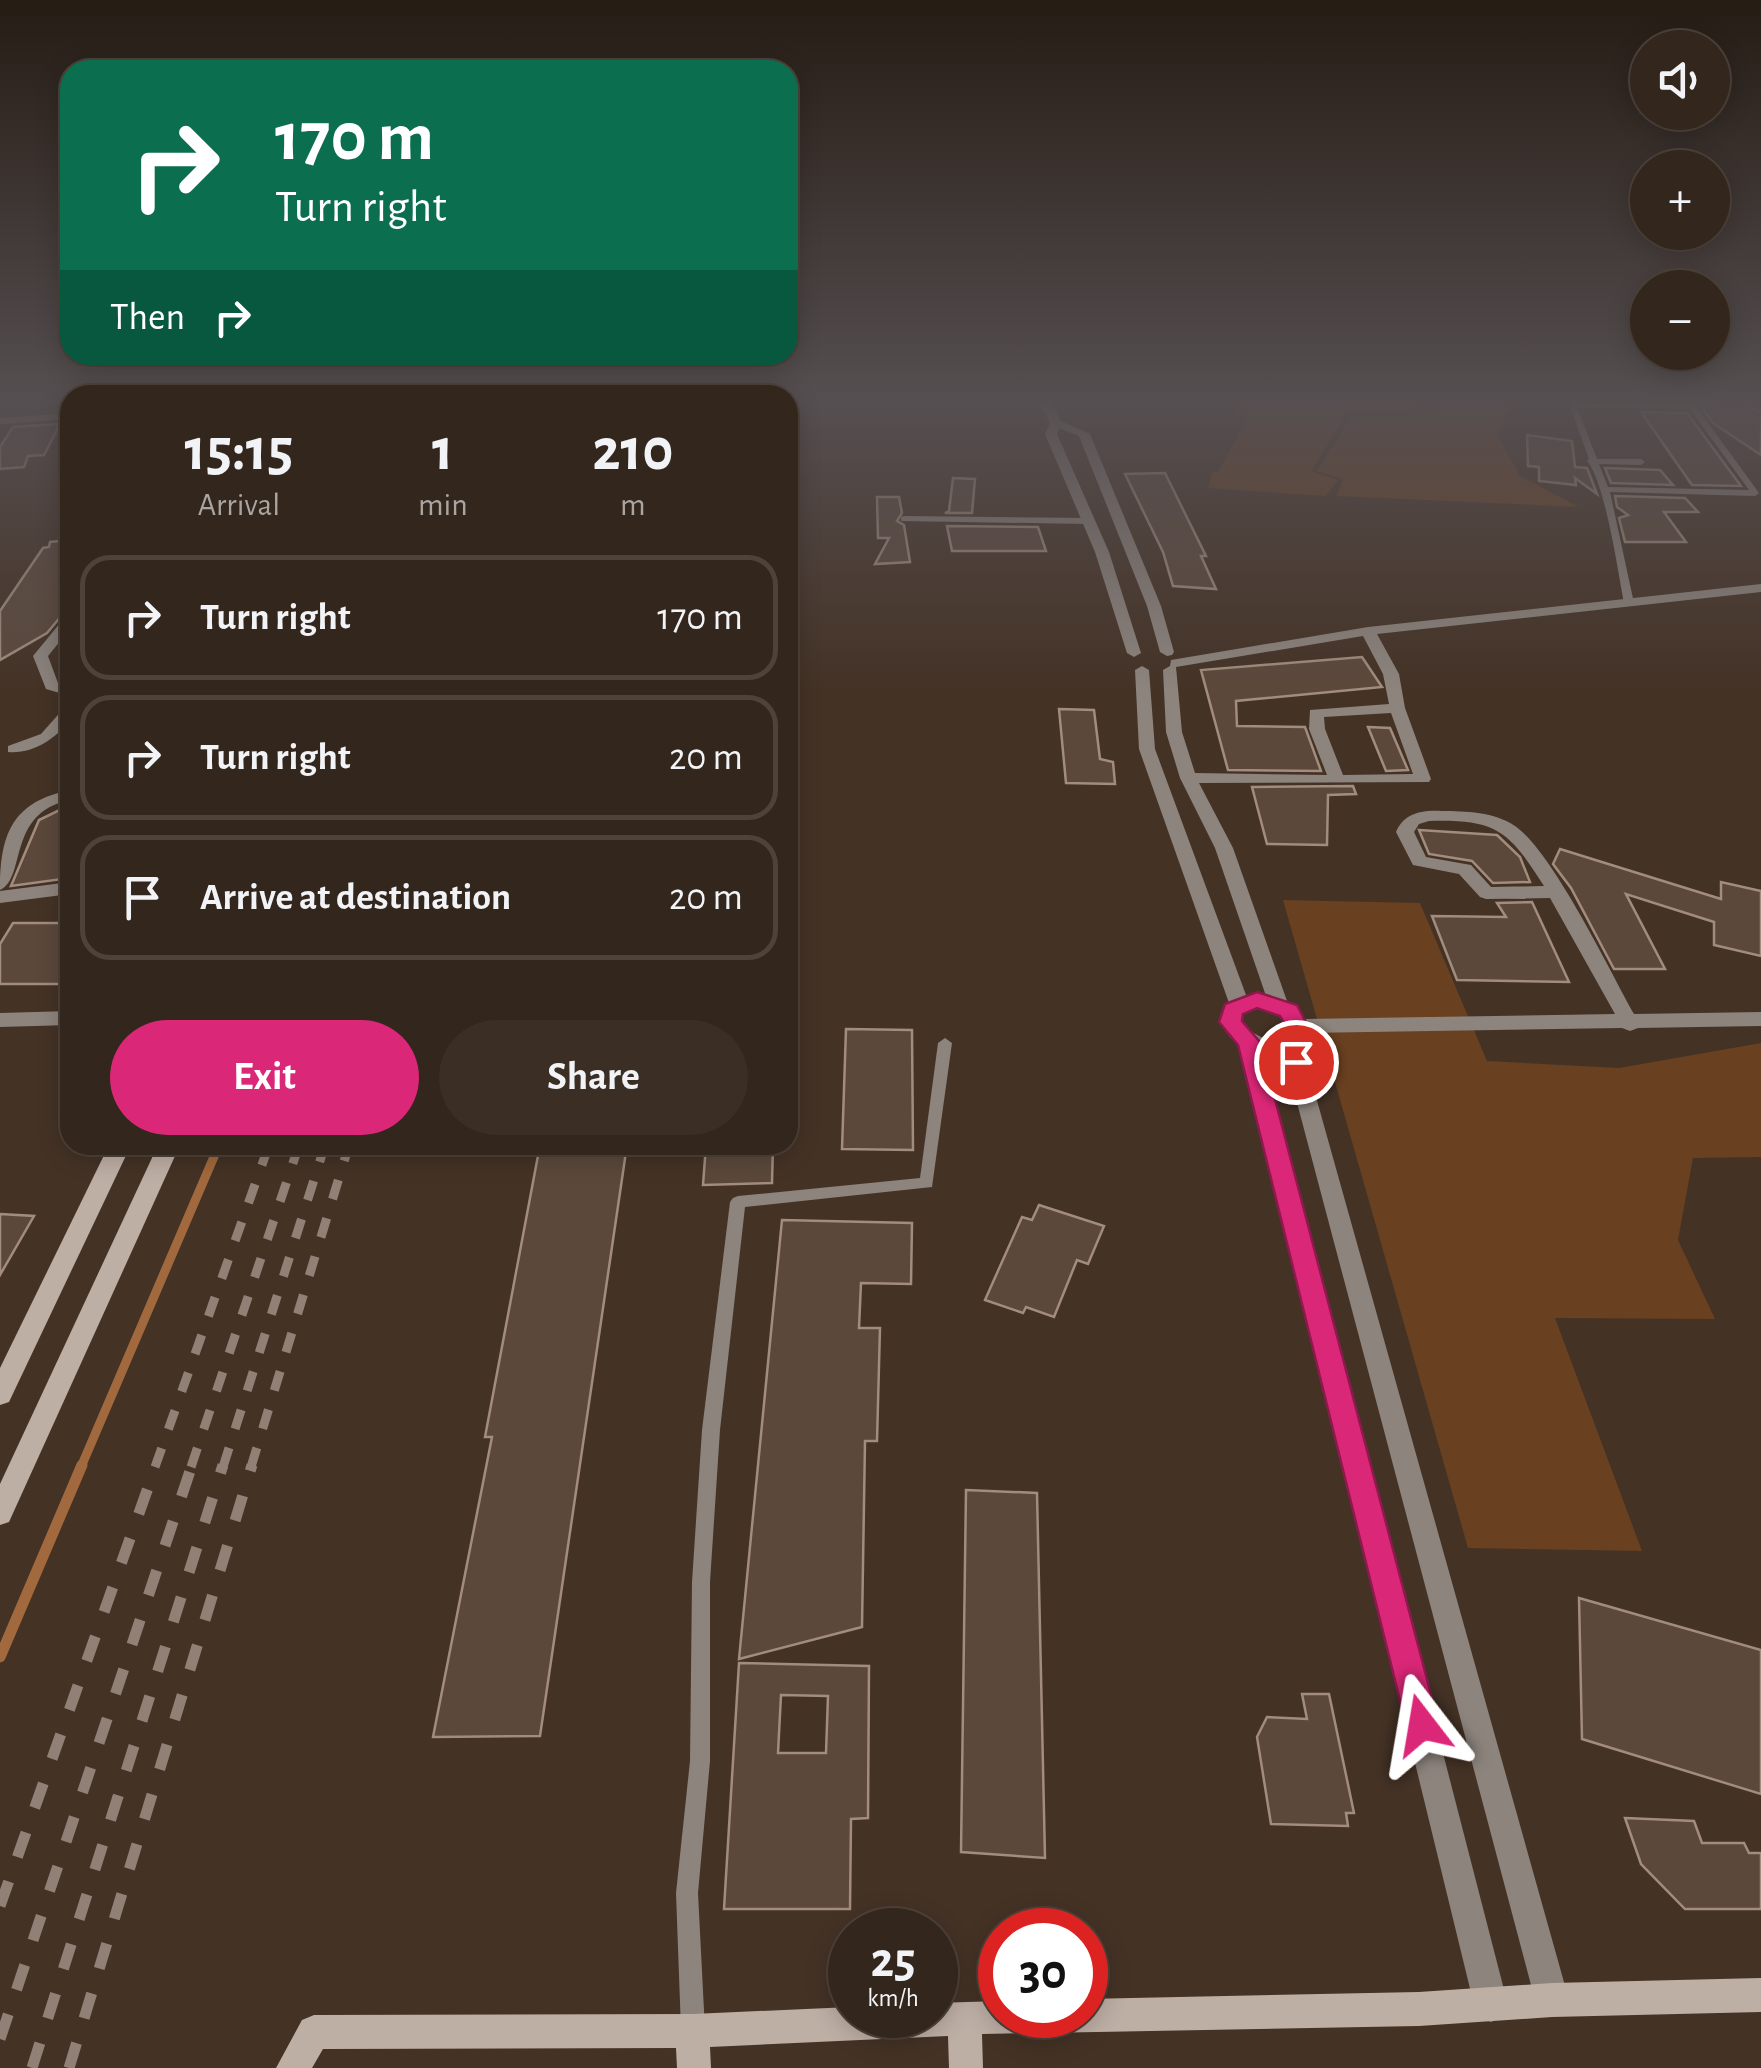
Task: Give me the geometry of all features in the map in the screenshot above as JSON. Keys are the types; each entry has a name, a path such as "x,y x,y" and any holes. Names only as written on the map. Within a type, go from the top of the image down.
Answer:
{"street":[{"path":"1078,498 1102,552 1138,662 1147,748 1239,1004 1230,1022 1249,1042 1491,2004"},
{"path":"1110,498 1171,661 1174,732 1188,778 1224,848 1279,1004 1294,1033 1552,2000"},
{"path":"1102,552 1133,552"},
{"path":"1138,662 1761,588"},
{"path":"60,632 40,656 51,686 60,688"},
{"path":"1188,778 1423,779 1397,708 1391,674 1368,632"},
{"path":"1138,662 1145,649 1171,661"},
{"path":"1338,780 1317,729 1316,714 1397,708"},
{"path":"14,749 48,737 60,723"},
{"path":"0,884 15,830 25,816 60,797"},
{"path":"1554,892 1486,893 1465,869 1420,861 1406,832 1408,824 1428,816 1493,822 1522,840 1554,892 1630,1024"},
{"path":"1186,848 1224,848"},
{"path":"0,897 60,889"},
{"path":"1239,1004 1257,1000 1279,1004"},
{"path":"0,1020 60,1018"},
{"path":"1249,1042 1270,1046 1294,1033 1761,1019"},
{"path":"0,1394 115,1155"},
{"path":"0,1512 164,1155"},
{"path":"294,2068 314,2032 692,2031 965,2018 1761,1995"},
{"path":"965,2018 966,2068"},
{"path":"692,2031 694,2068"}],"lane":[{"path":"1607,498 1629,603"},
{"path":"904,519 1088,520"},
{"path":"692,2031 687,1893 700,1760 701,1582 711,1430 738,1202 927,1183 944,1043"}],"shaded area":[{"path":"1369,498 1561,498 1579,507"},
{"path":"1283,900 1420,903 1487,1061 1619,1068 1761,1043 1761,1157 1693,1158 1678,1240 1715,1319 1555,1318 1642,1551 1468,1548"}],"building":[{"path":"877,498 899,498 902,513 897,521 904,525 910,562 875,564 889,538 878,538"},
{"path":"951,498 973,498 972,513 945,513 949,511"},
{"path":"1136,498 1177,498 1206,556 1201,556 1216,589 1173,586 1163,552"},
{"path":"1615,498 1685,498 1698,512 1664,512 1686,542 1625,542 1619,518 1628,515 1617,507"},
{"path":"947,526 1038,527 1046,551 952,551"},
{"path":"60,541 60,617 47,633 0,660 0,611 50,542"},
{"path":"1362,657 1382,687 1236,701 1237,726 1305,727 1321,771 1228,770 1201,670"},
{"path":"1059,709 1094,710 1100,759 1113,762 1115,784 1066,783"},
{"path":"1368,727 1390,728 1408,770 1386,771"},
{"path":"1353,786 1356,794 1328,795 1327,845 1267,844 1252,787"},
{"path":"60,810 60,879 11,886 39,820"},
{"path":"1419,830 1497,835 1520,857 1530,882 1493,883 1472,861 1429,854"},
{"path":"1560,849 1721,899 1721,882 1761,891 1761,956 1714,945 1714,922 1626,894 1665,969 1614,969 1571,888 1553,864"},
{"path":"1532,902 1569,982 1457,980 1432,916 1506,917 1497,903"},
{"path":"13,923 60,923 60,984 0,984 0,944"},
{"path":"846,1029 912,1030 913,1150 842,1149"},
{"path":"538,1155 626,1155 540,1736 433,1737 492,1437 485,1437"},
{"path":"705,1155 773,1155 772,1183 703,1185"},
{"path":"1039,1205 1104,1226 1088,1264 1077,1260 1054,1317 1026,1307 1023,1313 985,1300 1022,1217 1032,1220"},
{"path":"0,1214 34,1216 0,1275"},
{"path":"782,1220 912,1223 911,1284 861,1283 859,1328 880,1328 877,1441 865,1441 862,1627 739,1659"},
{"path":"966,1490 1037,1493 1045,1858 961,1852"},
{"path":"1579,1598 1761,1650 1761,1794 1582,1739"},
{"path":"739,1663 869,1666 868,1818 851,1819 850,1908 724,1909","holes":["781,1695 828,1696 826,1753 778,1753"]},
{"path":"1302,1694 1329,1694 1354,1813 1346,1813 1348,1826 1271,1824 1257,1737 1267,1717 1307,1719"},
{"path":"1625,1818 1694,1821 1702,1843 1744,1843 1749,1853 1761,1853 1761,1909 1685,1909 1641,1864"}],"waterway":[{"path":"81,1467 215,1155"},
{"path":"0,1657 82,1465"}],"railway":[{"path":"155,1467 265,1155"},
{"path":"191,1467 296,1155"},
{"path":"223,1467 322,1155"},
{"path":"251,1467 346,1155"},
{"path":"0,1906 156,1465"},
{"path":"0,2039 192,1465"},
{"path":"32,2068 223,1465"},
{"path":"69,2068 252,1465"}],"route":[{"path":"1296,1062 1290,1040 1297,1026 1289,1011 1279,1004 1257,1000 1247,1000 1233,1009 1230,1022 1249,1042 1422,1725"}]}
